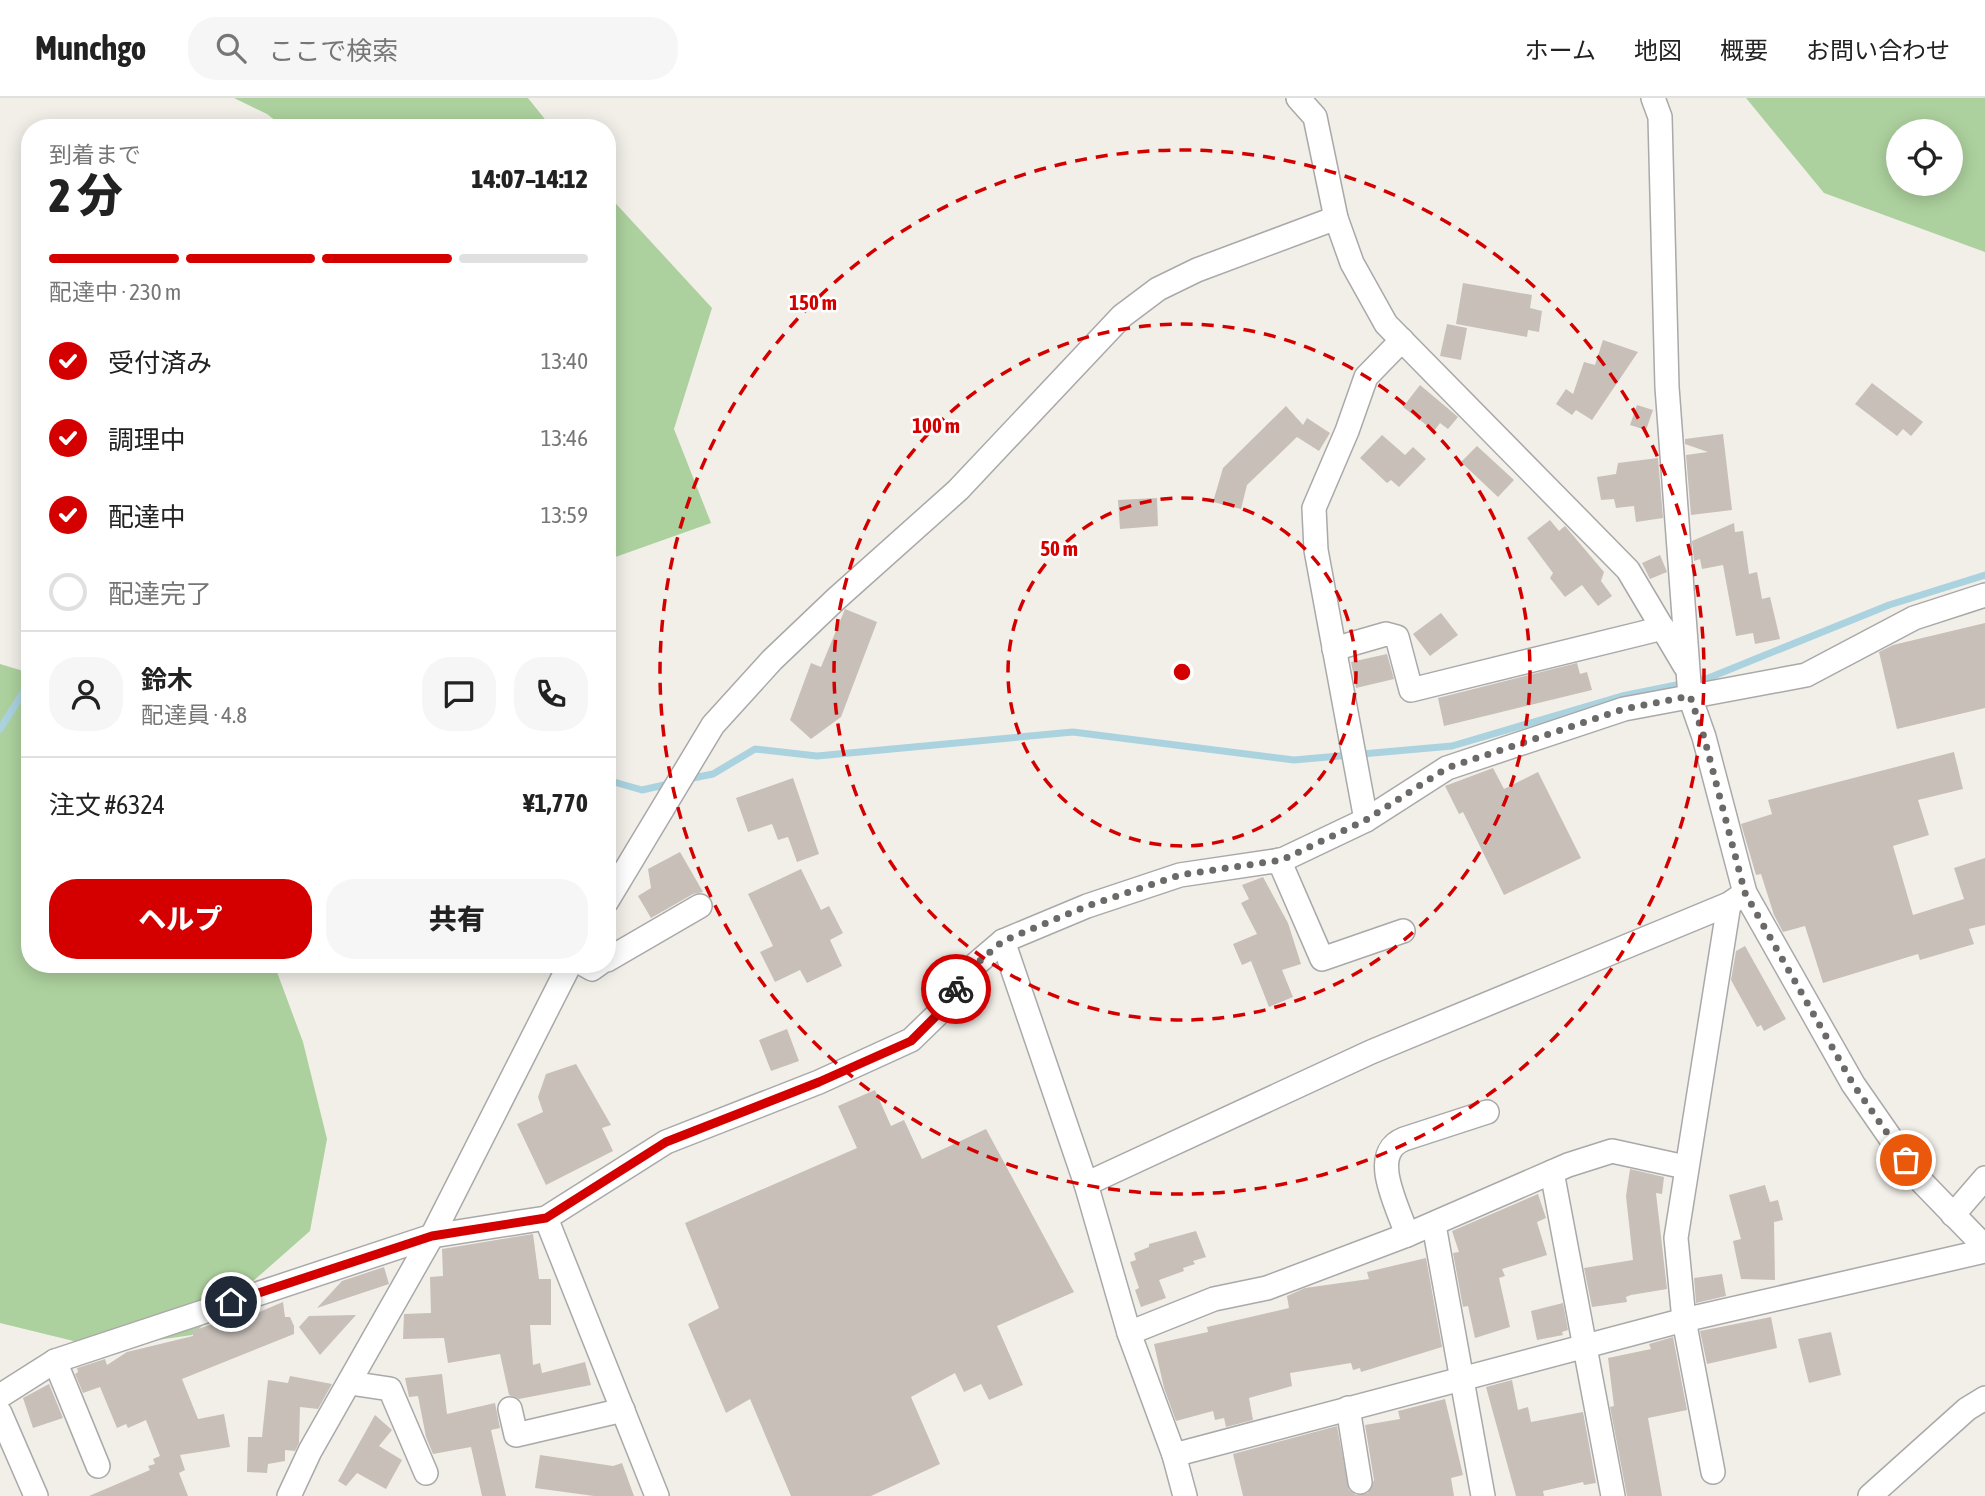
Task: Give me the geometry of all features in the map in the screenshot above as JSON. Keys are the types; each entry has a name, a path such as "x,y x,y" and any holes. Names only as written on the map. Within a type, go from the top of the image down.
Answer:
{"street":[{"path":"1298,98 1315,117 1336,218 1352,263 1386,324 1628,570 1688,672"},
{"path":"1174,1455 1684,1320 1985,1249 1919,1180 1853,1084 1737,899 1704,737 1690,696 1667,387 1660,117 1653,98"},
{"path":"616,886 713,725 772,660 958,490 1122,316 1158,289 1197,270 1336,218"},
{"path":"1366,820 1315,541 1314,508 1348,431 1367,377 1402,340"},
{"path":"0,1396 55,1361 432,1236 546,1218 666,1142 819,1082 911,1041 943,1009 969,970 1003,941 1087,906 1180,875 1279,860 1366,820 1447,768 1624,709 1807,675 1914,618 1985,595"},
{"path":"1334,649 1386,634 1397,638 1411,690 1662,628"},
{"path":"1279,860 1322,959 1403,931"},
{"path":"1713,1472 1684,1320 1676,1238 1685,1167 1737,899"},
{"path":"1086,1184 1371,1052 1737,899"},
{"path":"616,955 700,906"},
{"path":"1003,941 1086,1184 1129,1333 1174,1455 1185,1496"},
{"path":"289,1496 310,1451 432,1236 565,973"},
{"path":"1407,1235 1386,1170 1386,1154 1395,1143 1487,1112"},
{"path":"1129,1333 1214,1299 1267,1288 1434,1225 1552,1172 1612,1151 1685,1167"},
{"path":"1552,1172 1613,1496"},
{"path":"1954,1215 1985,1178"},
{"path":"546,1218 657,1496"},
{"path":"1434,1225 1464,1377 1483,1496"},
{"path":"55,1361 98,1466"},
{"path":"350,1383 390,1389 426,1473"},
{"path":"1870,1496 1967,1409 1985,1398"},
{"path":"1348,1408 1360,1482"},
{"path":"510,1409 516,1435 623,1410"},
{"path":"0,1413 36,1496"}],"green space":[{"path":"234,98 528,98 545,119 273,119"},
{"path":"1746,98 1985,98 1985,252 1824,193"},
{"path":"616,204 712,308 674,429 711,523 616,557"},
{"path":"0,664 21,670 21,973 277,973 303,1042 327,1139 310,1231 192,1335 102,1348 0,1323"}],"building":[{"path":"1463,283 1532,295 1530,308 1542,311 1539,332 1528,330 1527,337 1456,324"},
{"path":"1447,324 1467,328 1461,360 1440,356"},
{"path":"1603,340 1638,352 1592,420 1576,410 1572,415 1556,404 1566,389 1573,394 1584,362 1595,365"},
{"path":"1872,383 1923,422 1911,436 1903,429 1897,436 1855,404"},
{"path":"1420,385 1458,417 1448,429 1440,423 1434,431 1403,407"},
{"path":"1637,405 1653,410 1646,430 1630,425"},
{"path":"1286,406 1303,425 1307,418 1330,433 1319,451 1297,437 1247,485 1241,509 1213,502 1223,468"},
{"path":"1723,434 1732,510 1691,515 1686,455 1708,452 1685,444 1685,439"},
{"path":"1382,435 1405,455 1413,447 1426,459 1399,487 1391,480 1387,483 1360,458"},
{"path":"1477,446 1514,480 1498,497 1461,462"},
{"path":"1658,458 1663,518 1636,522 1634,506 1616,508 1614,499 1601,500 1597,477 1616,474 1618,463"},
{"path":"1157,498 1158,526 1120,529 1118,500"},
{"path":"1550,520 1559,531 1565,526 1604,572 1601,581 1612,596 1598,606 1582,585 1565,597 1550,578 1553,573 1527,538"},
{"path":"1734,523 1735,532 1743,531 1749,574 1757,572 1762,599 1770,597 1780,639 1755,644 1753,633 1736,636 1723,565 1702,569 1700,559 1694,561 1692,541"},
{"path":"1660,555 1667,572 1650,579 1642,563"},
{"path":"845,609 877,622 841,717 811,739 790,720 811,663 821,667"},
{"path":"1441,613 1458,635 1430,656 1413,634"},
{"path":"1985,623 1985,708 1897,729 1879,652 1893,645"},
{"path":"1387,654 1394,679 1356,688 1351,662"},
{"path":"1577,663 1580,674 1587,672 1592,690 1444,726 1438,698"},
{"path":"1954,752 1963,789 1918,800 1929,835 1893,846 1913,915 1964,899 1954,868 1985,858 1985,925 1969,929 1974,944 1920,960 1918,954 1823,983 1805,926 1783,932 1774,915 1761,874 1756,875 1741,824 1772,814 1768,800"},
{"path":"1493,768 1504,789 1538,772 1581,858 1504,895 1463,812 1459,814 1445,786"},
{"path":"793,778 819,854 797,862 788,837 778,840 772,824 748,832 736,798"},
{"path":"680,852 703,892 693,894 651,918 638,896 651,888 648,869"},
{"path":"801,869 821,910 829,906 843,933 830,940 842,966 807,983 800,970 775,982 760,952 773,946 748,894"},
{"path":"1263,877 1288,923 1301,964 1282,970 1293,997 1269,1007 1251,961 1242,965 1233,944 1257,934 1241,903 1249,899 1242,885"},
{"path":"1745,946 1786,1019 1764,1031 1761,1025 1757,1027 1731,980 1736,951"},
{"path":"787,1029 799,1061 771,1071 759,1040"},
{"path":"576,1064 611,1125 602,1128 613,1151 546,1185 517,1124 543,1112 538,1097 546,1074"},
{"path":"875,1090 891,1126 904,1120 922,1159 986,1129 1074,1292 997,1326 1023,1385 989,1400 981,1384 964,1392 955,1373 911,1397 940,1464 871,1496 791,1496 750,1399 726,1413 688,1324 719,1308 685,1223 857,1148 838,1106"},
{"path":"1630,1169 1664,1177 1662,1194 1656,1193 1667,1289 1631,1295 1626,1297 1627,1302 1592,1307 1584,1268 1633,1260 1626,1196"},
{"path":"1765,1185 1770,1202 1778,1200 1783,1220 1774,1222 1775,1280 1741,1279 1733,1241 1741,1239 1729,1195"},
{"path":"1538,1194 1546,1218 1537,1222 1547,1255 1502,1269 1505,1276 1499,1278 1510,1327 1475,1338 1468,1306 1463,1307 1453,1253 1459,1252 1452,1231"},
{"path":"1196,1231 1206,1257 1193,1261 1195,1264 1183,1268 1184,1271 1159,1280 1166,1298 1141,1307 1135,1290 1139,1288 1130,1262 1136,1260 1134,1253 1149,1247 1149,1244"},
{"path":"533,1234 539,1279 551,1279 551,1325 530,1325 533,1365 540,1363 542,1373 585,1362 591,1385 519,1399 509,1395 500,1354 448,1363 444,1338 403,1339 404,1314 431,1313 430,1277 443,1276 442,1249"},
{"path":"1426,1258 1442,1347 1361,1372 1360,1368 1353,1370 1351,1363 1290,1373 1292,1386 1249,1398 1253,1420 1226,1427 1224,1418 1215,1420 1213,1411 1176,1421 1164,1388 1154,1344 1208,1332 1207,1327 1289,1308 1287,1296 1305,1288 1369,1279 1367,1272"},
{"path":"384,1267 389,1284 317,1308 342,1281"},
{"path":"1722,1274 1726,1296 1696,1303 1694,1278"},
{"path":"283,1302 285,1317 290,1317 294,1334 182,1379 198,1419 224,1414 230,1447 180,1455 185,1470 179,1473 188,1496 89,1496 150,1470 148,1466 155,1464 153,1459 160,1456 146,1420 128,1428 126,1424 117,1428 100,1387 83,1393 75,1374 78,1372 77,1368 105,1359 107,1365 127,1352 193,1336 192,1331 224,1320 226,1326"},
{"path":"1563,1303 1568,1330 1562,1332 1563,1335 1537,1340 1531,1311"},
{"path":"356,1315 320,1355 299,1327 309,1316"},
{"path":"1771,1317 1777,1348 1707,1364 1700,1331"},
{"path":"1831,1332 1841,1375 1809,1383 1798,1339"},
{"path":"1673,1337 1687,1410 1648,1418 1662,1496 1627,1496 1610,1407 1614,1406 1608,1358 1651,1349 1649,1344"},
{"path":"442,1374 447,1414 495,1403 500,1428 491,1430 506,1496 482,1496 471,1447 433,1454 426,1437 418,1396 409,1397 405,1378"},
{"path":"290,1376 332,1384 318,1409 300,1407 299,1443 295,1451 285,1450 285,1461 268,1464 267,1473 247,1472 248,1437 262,1437 268,1380 288,1383"},
{"path":"1512,1380 1518,1410 1528,1407 1531,1422 1583,1412 1596,1483 1584,1485 1583,1482 1543,1491 1544,1496 1516,1496 1486,1387"},
{"path":"49,1384 63,1418 33,1428 23,1398"},
{"path":"1445,1399 1463,1475 1451,1478 1454,1496 1243,1496 1233,1454 1337,1426 1349,1490 1356,1495 1368,1493 1374,1480 1365,1425 1400,1419 1398,1411"},
{"path":"375,1415 392,1430 379,1446 402,1460 386,1489 357,1473 346,1486 338,1481"},
{"path":"540,1455 613,1466 622,1463 634,1496 594,1496 535,1488"}],"waterway":[{"path":"688,779 713,774 755,749 817,756 1073,732 1294,760 1452,746 1622,696 1706,679 1889,605 1985,575"},
{"path":"0,729 21,696"},
{"path":"616,783 642,790 673,783"}],"way so far":[{"path":"956,989 969,970 1003,941 1087,906 1180,875 1282,860 1366,820 1447,768 1624,709 1690,696 1704,737 1745,893 1853,1084 1906,1160"}],"route":[{"path":"231,1302 432,1236 546,1218 666,1142 819,1082 911,1041 943,1009 956,989"}]}
